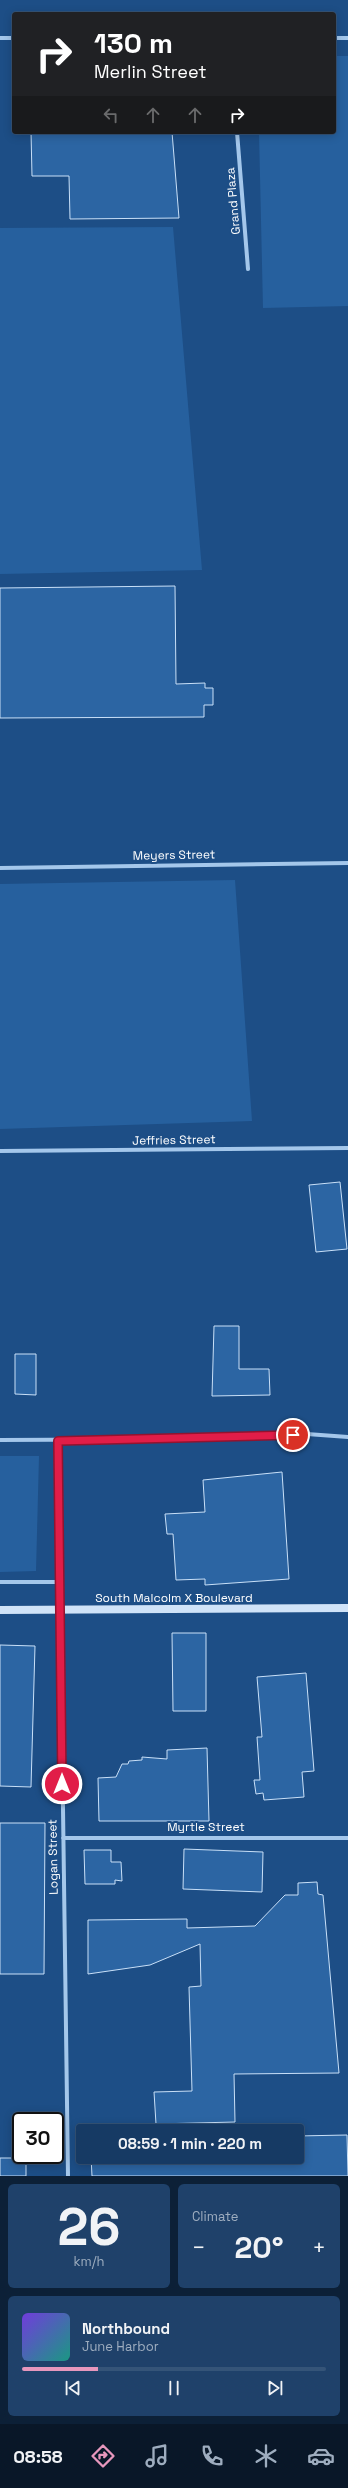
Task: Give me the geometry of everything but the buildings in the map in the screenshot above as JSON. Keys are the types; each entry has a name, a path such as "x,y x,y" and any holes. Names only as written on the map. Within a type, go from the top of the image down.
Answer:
{"street":[{"path":"0,38 12,38"},
{"path":"336,38 348,38"},
{"name":"Grand Plaza","path":"237,134 248,268"},
{"name":"Meyers Street","path":"0,868 348,863"},
{"name":"Jeffries Street","path":"0,1151 348,1148"},
{"path":"0,1440 58,1441 208,1439 307,1434 348,1437"},
{"name":"Logan Street","path":"58,1441 68,2176"},
{"path":"0,1582 61,1582"},
{"name":"South Malcolm X Boulevard","path":"0,1610 348,1608"},
{"name":"Myrtle Street","path":"63,1838 348,1838"}],"shaded area":[{"path":"336,56 348,56 348,306 263,308 259,134 336,134"},
{"path":"173,227 202,570 0,574 0,228"},
{"path":"235,880 252,1121 0,1129 0,884"},
{"path":"0,1456 39,1456 36,1571 0,1572"}],"route":[{"path":"62,1784 58,1441 208,1439 293,1435"}]}
